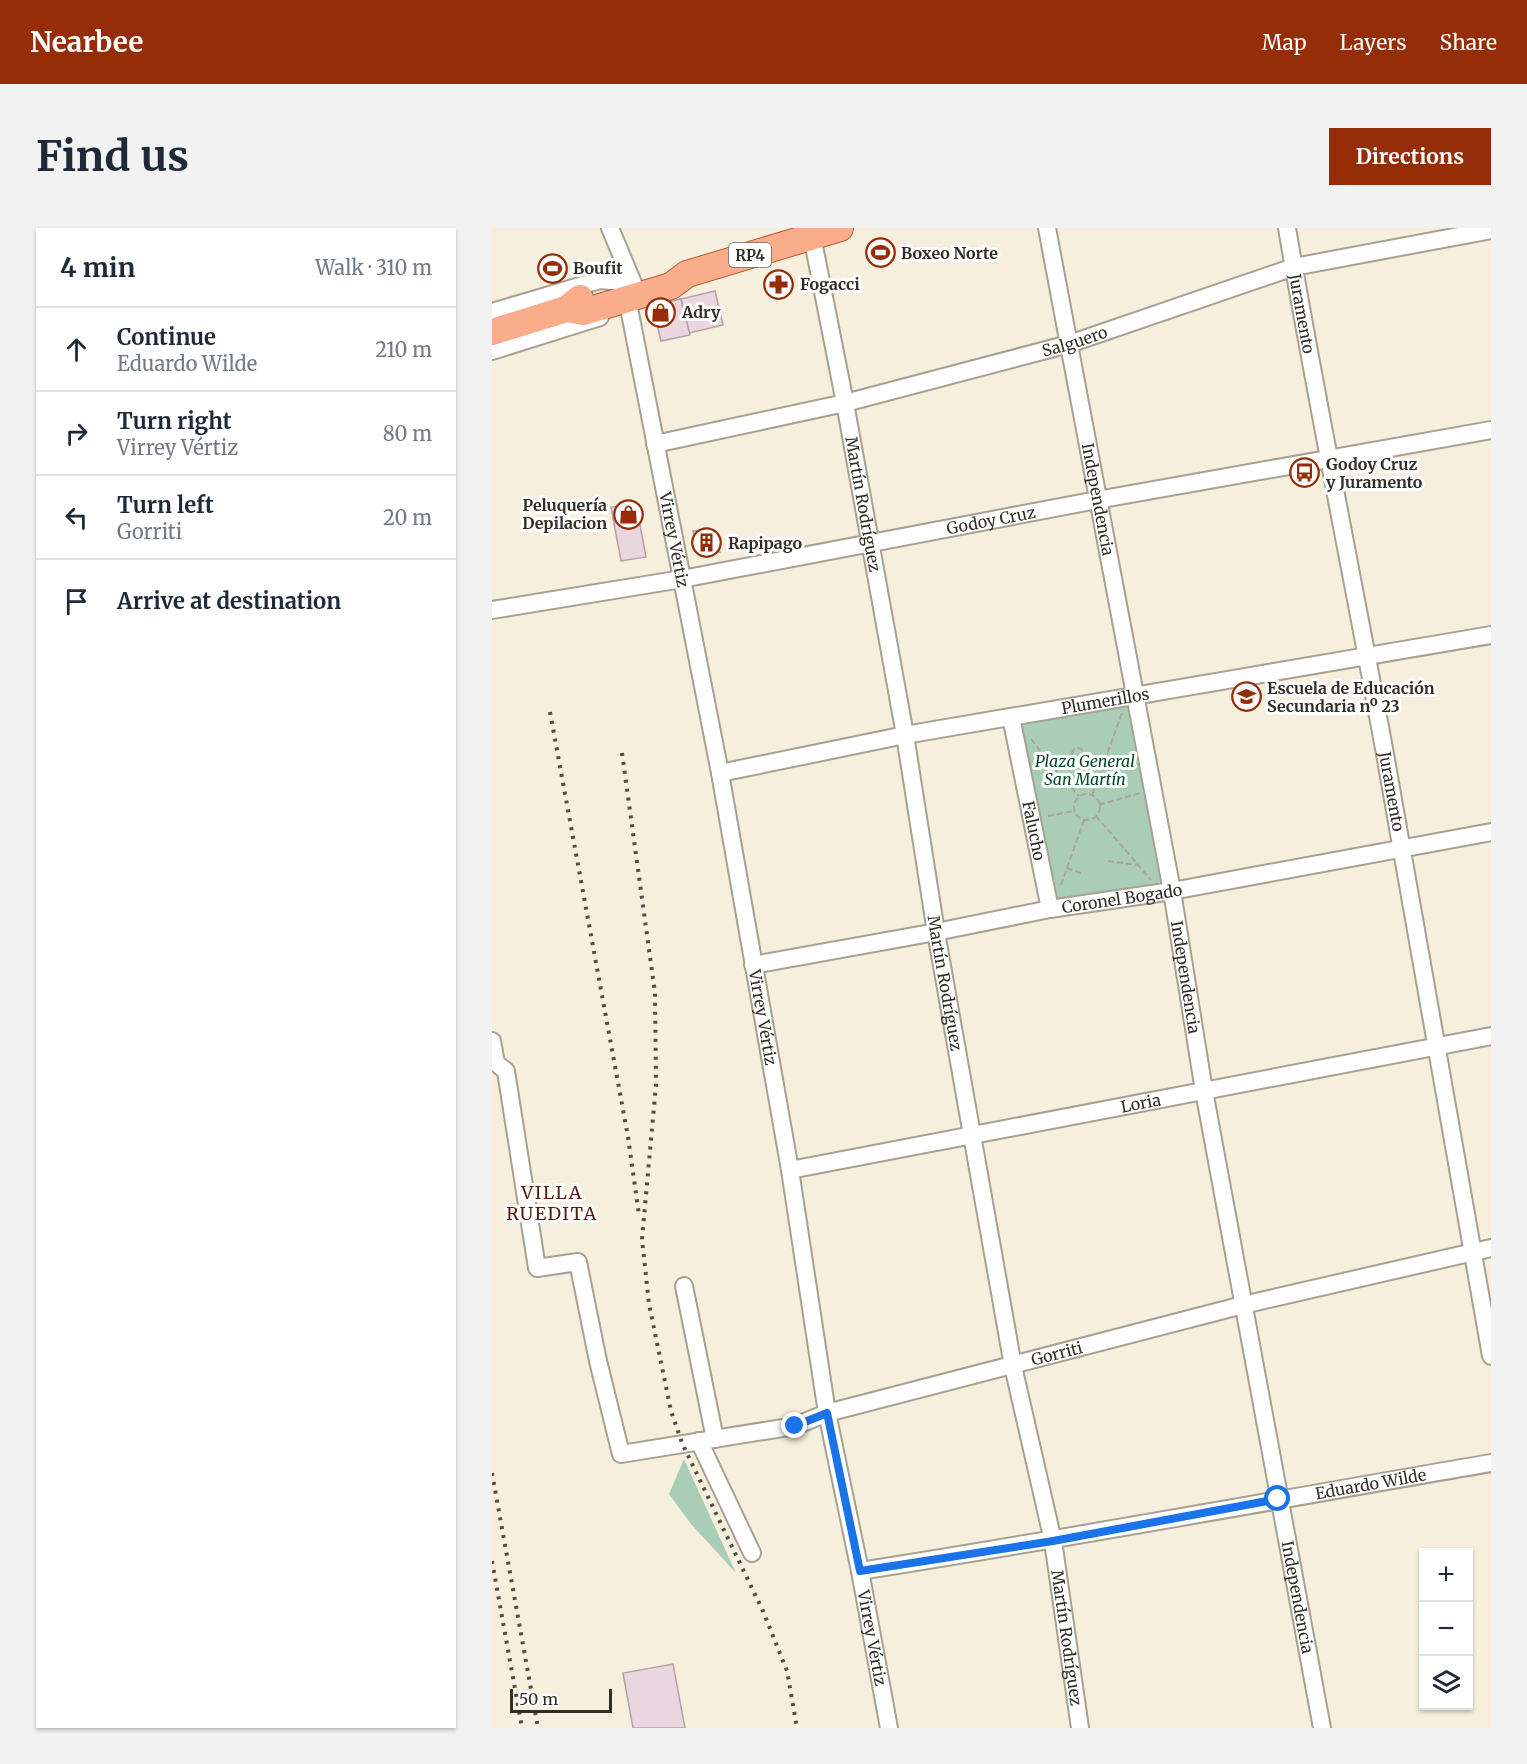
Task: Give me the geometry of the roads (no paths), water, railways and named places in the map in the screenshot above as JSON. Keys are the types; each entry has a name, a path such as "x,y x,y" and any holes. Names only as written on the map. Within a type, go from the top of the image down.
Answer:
{"main road":[{"name":"RP4","path":"492,332 566,309 584,312 671,286 687,274 840,228"}],"street":[{"name":"Virrey Vértiz","path":"610,228 633,296 655,444 720,772 789,1170 827,1413 860,1571 889,1728"},
{"name":"Independencia","path":"1047,228 1070,344 1164,893 1204,1091 1322,1728"},
{"name":"Juramento","path":"1287,228 1328,460 1358,602 1491,1356"},
{"name":"Salguero","path":"655,444 845,403 1070,344 1294,267 1491,230"},
{"name":"Martín Rodríguez","path":"812,236 845,403 905,735 936,932 1013,1366 1053,1541 1080,1728"},
{"path":"492,312 600,280 633,296"},
{"path":"492,351 633,296"},
{"name":"Godoy Cruz","path":"492,610 682,579 1097,500 1491,430"},
{"name":"Plumerillos","path":"720,772 905,735 1011,717 1130,701 1366,656 1491,635"},
{"name":"Falucho","path":"1011,717 1050,909"},
{"name":"Coronel Bogado","path":"753,965 1050,909 1164,893 1491,832"},
{"name":"Loria","path":"789,1170 1491,1036"},
{"name":"Gorriti","path":"492,1041 496,1063 506,1071 537,1268 578,1262 598,1360 621,1454 795,1426 827,1413 1243,1305 1491,1248"},
{"path":"684,1286 707,1440 752,1553"},
{"name":"Eduardo Wilde","path":"860,1571 1053,1541 1278,1499 1491,1463"}],"railway":[{"path":"550,712 628,1137 639,1215"},
{"path":"622,753 655,993 656,1085 642,1239 649,1304 671,1411 682,1443 763,1611 787,1671 797,1728"},
{"path":"492,1473 538,1728"},
{"path":"492,1561 522,1728"}],"place":[{"name":"Boxeo Norte","path":"880,253"},
{"name":"Boufit","path":"552,268"},
{"name":"Fogacci","path":"779,284"},
{"name":"Adry","path":"661,312"},
{"name":"Godoy Cruz y Juramento","path":"1305,473"},
{"name":"Peluquería Depilacion","path":"628,514"},
{"name":"Rapipago","path":"707,543"},
{"name":"Escuela de Educación Secundaria nº 23","path":"1246,697"}],"district":[{"name":"VILLA RUEDITA","path":"552,1202"}],"park label":[{"name":"Plaza General San Martín","path":"1085,770"}]}
